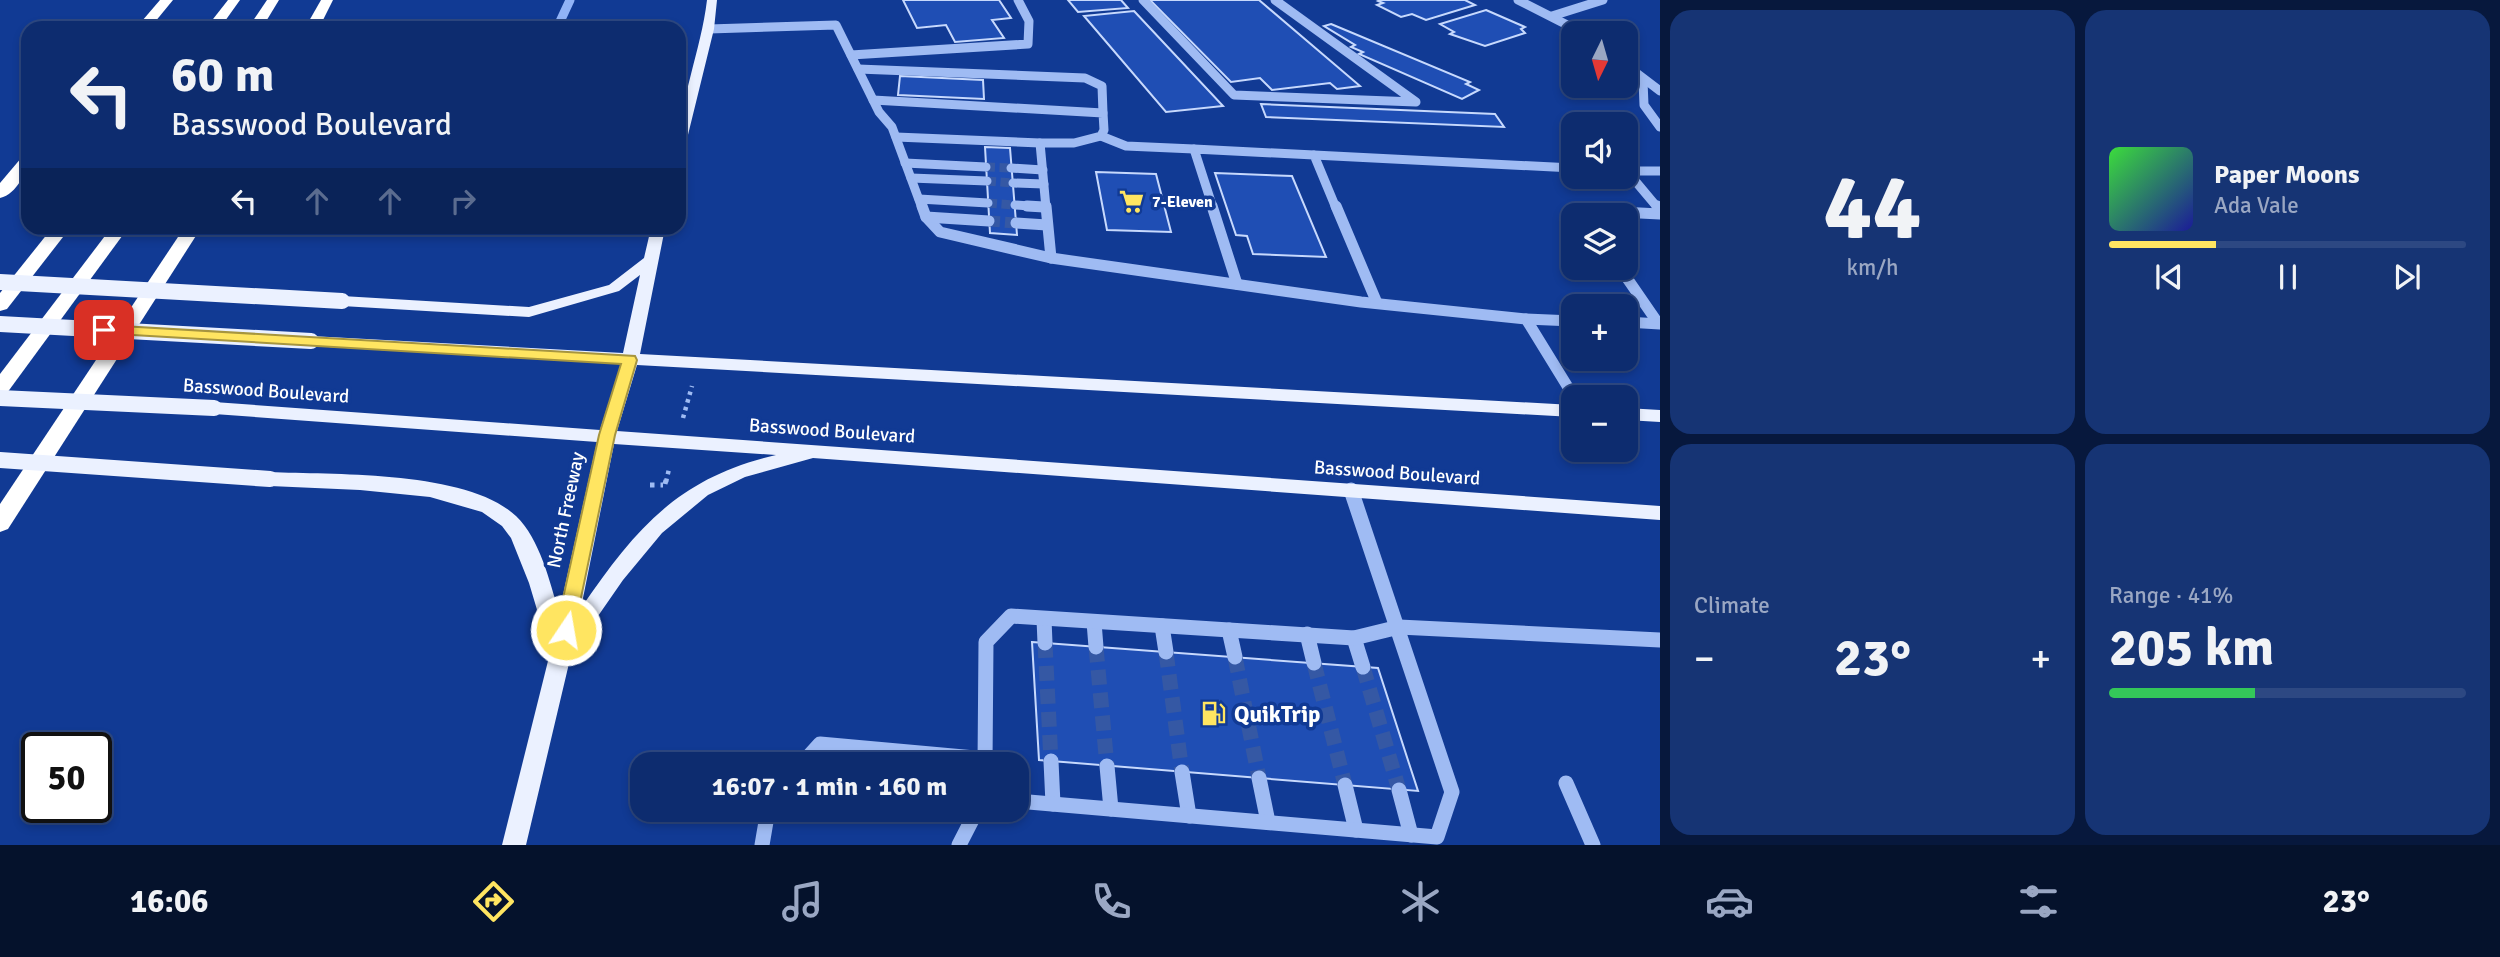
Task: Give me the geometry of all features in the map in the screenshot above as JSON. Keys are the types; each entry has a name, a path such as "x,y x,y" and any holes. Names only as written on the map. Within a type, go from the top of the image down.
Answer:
{"highway":[{"path":"149,21 167,0"},
{"path":"218,21 234,0"},
{"path":"260,21 273,0"},
{"path":"316,21 327,0"},
{"path":"0,193 21,168"},
{"path":"0,305 55,235"},
{"path":"0,388 115,235"},
{"path":"0,523 187,235"}],"main road":[{"path":"686,119 709,29 712,0"},
{"name":"North Freeway","path":"514,845 561,654 607,435 630,360 656,235"},
{"path":"0,282 529,312 614,288 651,260"},
{"path":"0,324 1561,410"},
{"name":"Basswood Boulevard","path":"0,398 214,408 607,435 1660,513"},
{"path":"1638,415 1660,416"},
{"path":"561,654 641,540 684,502 728,477 820,451"},
{"path":"0,460 432,490 487,504 510,522 520,540 536,575 561,654"}],"street":[{"path":"851,55 905,49 961,49 1028,44 1029,15 1018,0"},
{"path":"1143,0 1234,95 1416,102 1275,0"},
{"path":"1518,0 1561,21"},
{"path":"1552,16 1603,0"},
{"path":"709,29 836,25 873,100 896,137 926,217 940,232 1051,258 1377,303 1561,320"},
{"path":"858,69 1085,78 1102,86 1104,130 1101,136"},
{"path":"1638,76 1660,90"},
{"path":"1643,80 1644,105 1656,117 1660,127"},
{"path":"873,100 1103,113"},
{"path":"896,137 1074,143 1101,136 1126,146 1561,167"},
{"path":"1040,143 1051,258"},
{"path":"1194,149 1237,284"},
{"path":"1314,155 1377,303"},
{"path":"905,163 986,167"},
{"path":"1011,168 1043,170"},
{"path":"1638,171 1660,171"},
{"path":"911,178 987,181"},
{"path":"1013,183 1044,184"},
{"path":"1638,184 1660,212"},
{"path":"919,199 988,204"},
{"path":"1015,205 1045,207"},
{"path":"1638,211 1660,212"},
{"path":"926,217 989,221"},
{"path":"1016,223 1047,225"},
{"path":"1629,280 1659,323"},
{"path":"1526,319 1567,385"},
{"path":"1638,322 1659,323"},
{"path":"1029,802 1437,837 1451,792 1399,626 1352,490"},
{"path":"985,752 986,642 1011,616 1354,638 1399,626 1658,643"},
{"path":"1044,619 1045,643"},
{"path":"1161,626 1166,652"},
{"path":"1229,630 1235,657"},
{"path":"1307,634 1314,663"},
{"path":"1354,638 1363,667"},
{"path":"1051,761 1053,804"},
{"path":"1182,772 1189,816"},
{"path":"1259,778 1268,822"},
{"path":"1566,783 1593,845"},
{"path":"1345,785 1356,830"},
{"path":"762,845 766,822"},
{"path":"959,845 971,822"}],"lane":[{"path":"1094,622 1096,647"},
{"path":"813,752 820,744 893,752"},
{"path":"1107,766 1111,809"},
{"path":"1399,790 1411,835"}],"path":[{"path":"683,419 692,386"},
{"path":"665,485 669,469"}],"building":[{"path":"903,0 999,0 1011,18 992,20 1004,38 955,42 946,25 917,28"},
{"path":"1068,0 1121,0 1128,8 1078,12"},
{"path":"1150,0 1259,0 1360,86 1337,89 1330,83 1272,90 1260,78 1231,82"},
{"path":"1380,0 1465,0 1475,5 1426,20 1412,14 1401,17 1377,5 1383,3 1378,1"},
{"path":"1486,10 1525,27 1521,29 1525,33 1485,46 1450,34 1454,32 1440,24"},
{"path":"1134,11 1223,106 1166,112 1084,16"},
{"path":"1331,24 1470,82 1466,84 1479,90 1462,99 1359,54 1363,52 1351,47 1355,45 1324,26"},
{"path":"900,76 983,80 984,99 898,95"},
{"path":"1261,104 1495,114 1504,127 1266,117"},
{"path":"985,147 1010,148 1017,235 990,233"},
{"name":"7-Eleven","path":"1096,172 1156,174 1171,232 1107,230"},
{"path":"1215,173 1292,176 1326,257 1253,254 1247,236 1236,235"},
{"name":"QuikTrip","path":"1032,642 1378,668 1418,791 1039,760"}],"waterway":[{"path":"560,21 570,0"}],"tunnel":[{"path":"986,167 1011,168"},
{"path":"987,181 1013,183"},
{"path":"988,203 1015,205"},
{"path":"989,221 1016,223"},
{"path":"1045,643 1051,761"},
{"path":"1096,647 1107,766"},
{"path":"1166,652 1182,772"},
{"path":"1235,657 1259,778"},
{"path":"1314,663 1345,785"},
{"path":"1363,667 1399,790"}],"place":[{"name":"7-Eleven","path":"1132,202"},
{"name":"QuikTrip","path":"1214,714"}],"route":[{"path":"104,330 630,360 607,435 566,630"}]}
